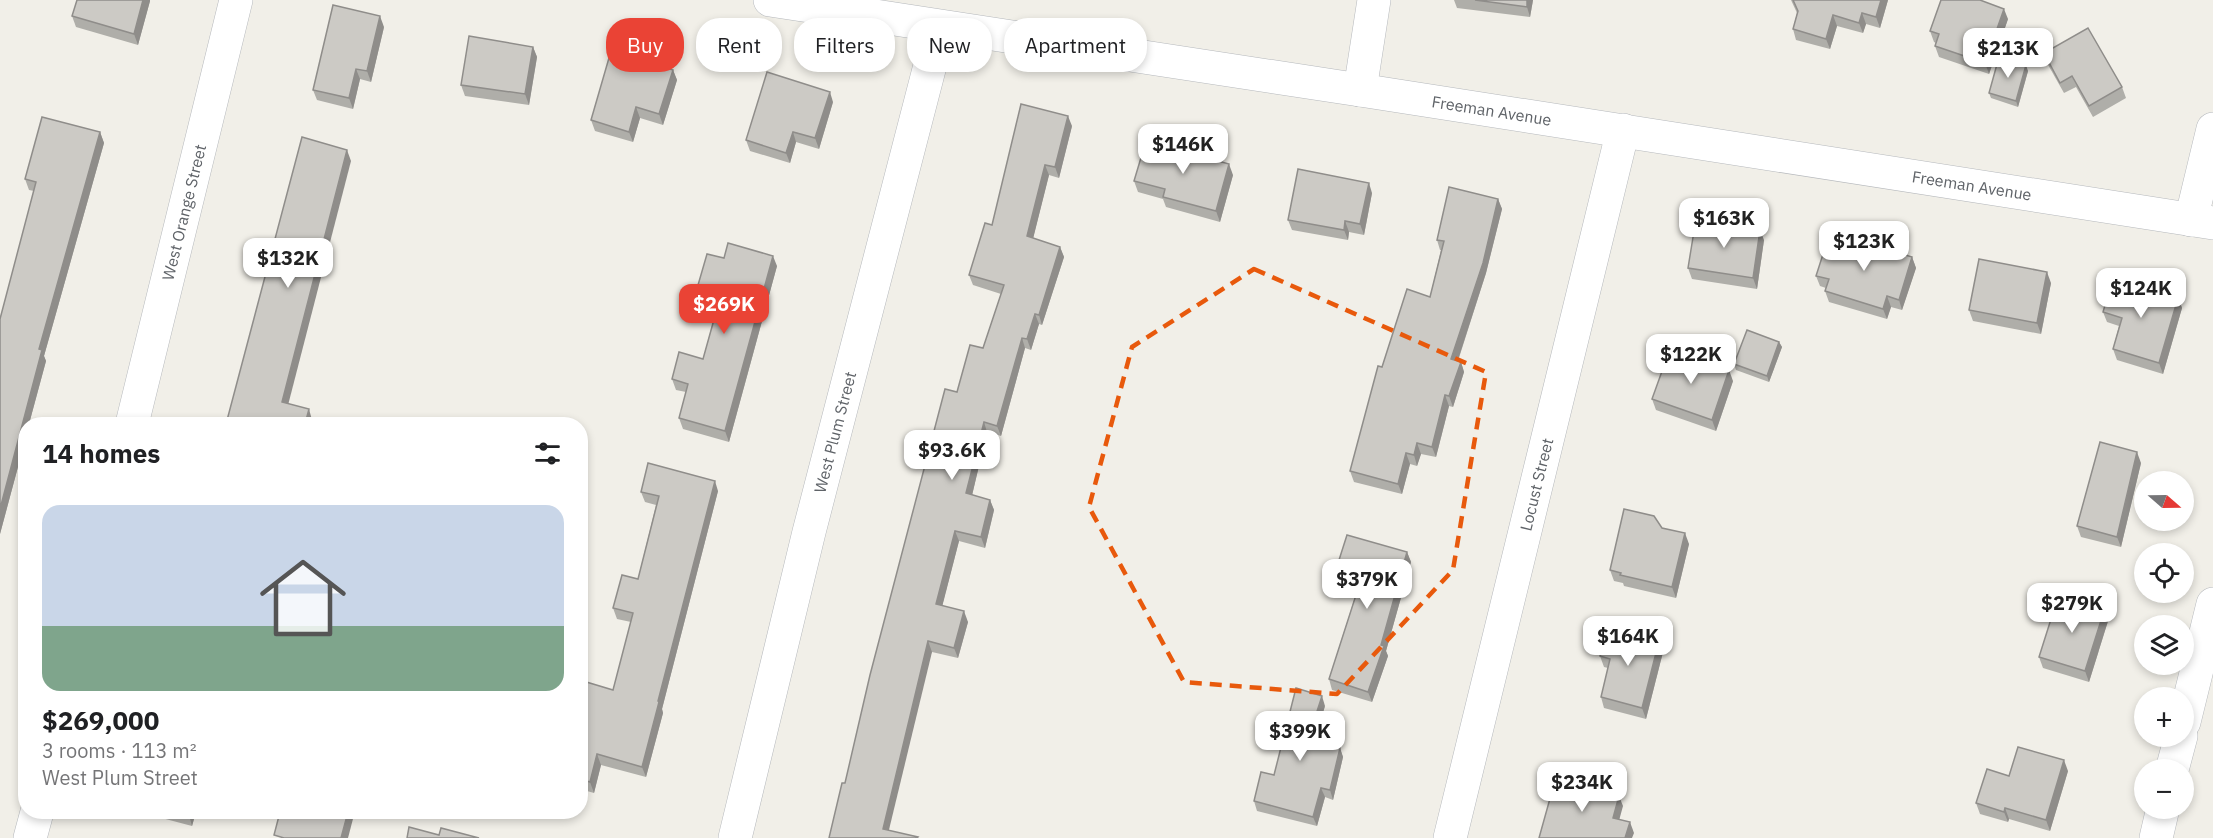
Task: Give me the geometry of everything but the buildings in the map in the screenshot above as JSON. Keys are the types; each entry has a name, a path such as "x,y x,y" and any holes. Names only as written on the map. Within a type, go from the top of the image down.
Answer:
{"street":[{"name":"West Orange Street","path":"134,417 236,0"},
{"name":"Freeman Avenue","path":"770,0 907,22"},
{"path":"1360,90 1374,0"},
{"name":"Freeman Avenue","path":"992,35 1623,130 2202,222"},
{"name":"West Plum Street","path":"735,838 809,532 928,72"},
{"path":"2202,222 2213,129"},
{"name":"Locust Street","path":"1450,838 1623,130"},
{"path":"2193,687 2213,604"},
{"path":"30,838 35,819"},
{"path":"2156,838 2160,819"}],"highlighted area":[{"path":"1254,269 1486,372 1453,570 1337,694 1184,682 1089,507 1132,347"}]}
